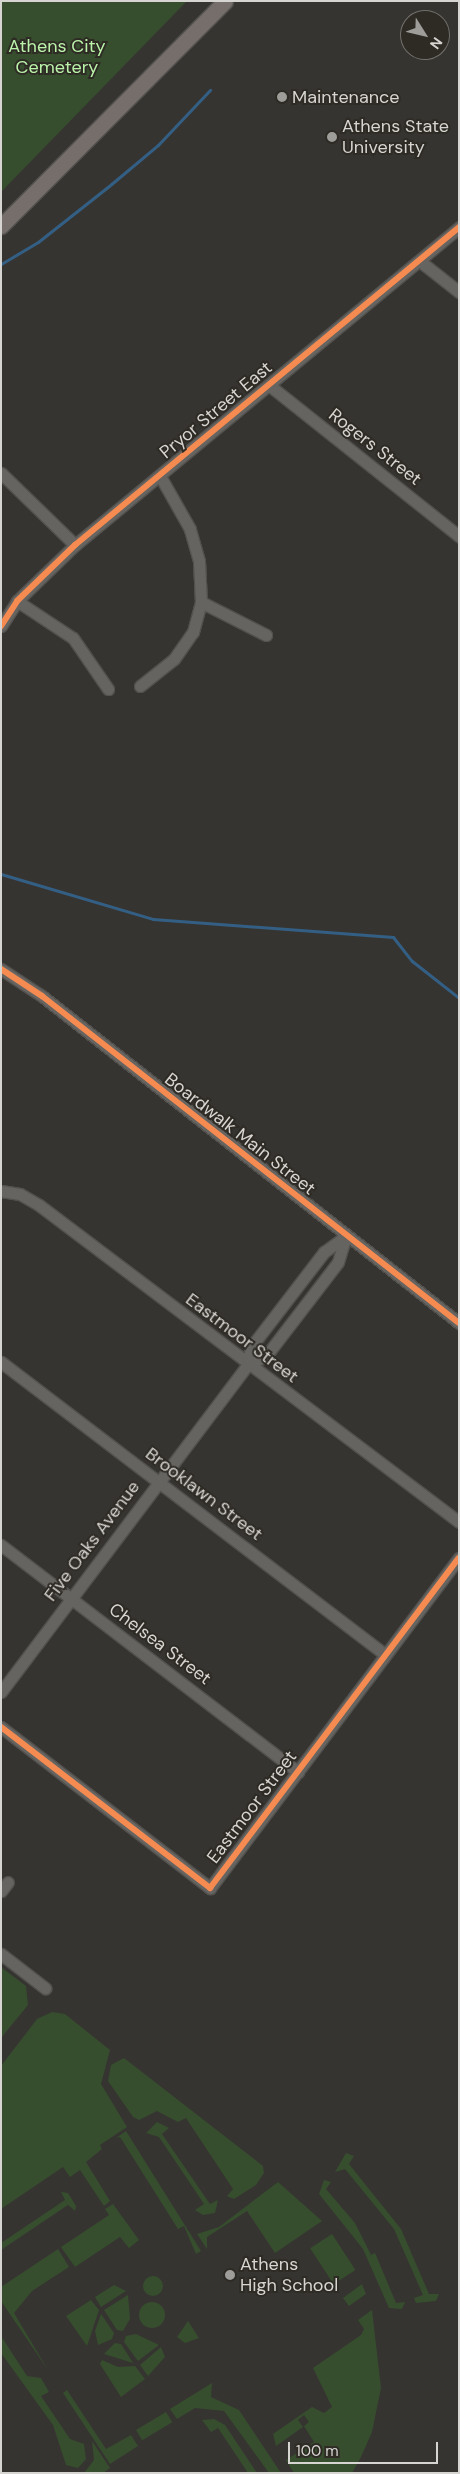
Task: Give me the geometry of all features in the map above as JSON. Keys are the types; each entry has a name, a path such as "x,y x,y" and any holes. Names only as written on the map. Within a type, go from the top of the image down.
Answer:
{"main road":[{"path":"1,226 225,1"}],"street":[{"name":"Pryor Street East","path":"1,626 17,601 75,545 421,262 459,227"},
{"path":"421,262 459,292"},
{"name":"Rogers Street","path":"269,385 459,536"},
{"path":"1,473 75,545"},
{"path":"140,686 174,659 193,632 200,602 198,561 190,528 160,476"},
{"path":"17,601 73,638 108,689"},
{"path":"200,602 266,635"},
{"name":"Boardwalk Main Street","path":"1,969 42,996 459,1323"},
{"name":"Eastmoor Street","path":"1,1191 20,1194 38,1205 459,1522"},
{"name":"Five Oaks Avenue","path":"248,1364 266,1356 338,1262 346,1236"},
{"name":"Five Oaks Avenue","path":"1,1692 248,1364 251,1347 324,1252 346,1236"},
{"name":"Brooklawn Street","path":"1,1362 385,1655"},
{"name":"Chelsea Street","path":"1,1545 298,1772"},
{"name":"Eastmoor Street","path":"1,1727 210,1888 459,1558"},
{"path":"1,1954 45,1988"}],"green space":[{"name":"Athens City Cemetery","path":"1,1 187,1 1,192"},
{"path":"1,1967 26,1986 28,2005 1,2038"},
{"path":"52,2012 65,2014 110,2050 101,2084 127,2127 100,2145 102,2149 86,2162 110,2201 104,2206 80,2170 70,2177 63,2167 1,2209 1,2066 37,2019"},
{"path":"124,2058 263,2166 264,2173 256,2185 234,2199 227,2196 233,2189 186,2118 178,2122 157,2111 139,2120 133,2117 108,2081 111,2065"},
{"path":"157,2122 169,2128 162,2134 210,2204 218,2200 215,2213 203,2215 195,2210 204,2204 159,2137 146,2133"},
{"path":"126,2131 201,2251 196,2254 184,2226 178,2229 120,2137 116,2138"},
{"path":"346,2153 354,2156 349,2164 401,2229 429,2294 439,2294 436,2301 416,2303 414,2298 423,2295 394,2229 345,2169 335,2172"},
{"path":"324,2180 331,2182 326,2189 355,2223 371,2255 375,2253 396,2303 405,2302 402,2309 389,2308 363,2249 319,2194"},
{"path":"278,2182 322,2221 275,2253 247,2211 207,2237 207,2249 197,2234 219,2227"},
{"path":"61,2192 68,2193 76,2206 75,2211 68,2205 1,2250 1,2243 65,2200"},
{"path":"113,2204 139,2240 129,2248 120,2237 75,2267 61,2247 109,2215 105,2209"},
{"path":"332,2234 355,2270 334,2284 310,2248"},
{"path":"58,2249 69,2267 32,2291 14,2313 48,2370 1,2301 1,2287"},
{"path":"153,2276 160,2279 163,2286 160,2293 153,2296 146,2293 143,2286 146,2279"},
{"path":"362,2284 366,2294 349,2306 343,2298"},
{"path":"114,2285 126,2291 101,2307 95,2297"},
{"path":"128,2295 130,2319 123,2331 117,2330 104,2310"},
{"path":"91,2300 99,2310 87,2346 66,2316"},
{"path":"152,2302 161,2306 165,2315 161,2324 152,2328 143,2324 139,2315 143,2306"},
{"path":"372,2310 381,2388 372,2432 361,2457 352,2473 294,2473 286,2460 314,2442 304,2426 309,2422 304,2415 298,2420 303,2427 276,2446 273,2434 312,2407 324,2413 332,2407 313,2368 361,2335 364,2329 358,2320"},
{"path":"101,2314 114,2333 112,2339 98,2345 95,2331"},
{"path":"188,2321 199,2338 185,2343 177,2337"},
{"path":"136,2334 159,2345 138,2361 124,2342 126,2336"},
{"path":"1,2336 27,2376 41,2378 49,2392 41,2396 70,2439 84,2444 86,2459 78,2468 66,2465 53,2425 1,2353"},
{"path":"115,2343 121,2344 133,2363 104,2354"},
{"path":"161,2347 165,2357 148,2376 140,2365"},
{"path":"102,2360 118,2367 135,2366 145,2379 121,2397 100,2364"},
{"path":"212,2383 211,2397 239,2410 281,2473 269,2473 224,2411 195,2408 177,2419 170,2409"},
{"path":"67,2390 106,2449 131,2435 138,2446 110,2464 63,2393"},
{"path":"166,2412 172,2422 142,2440 136,2430"},
{"path":"214,2419 225,2425 257,2473 248,2473 218,2428 211,2432 202,2420"},
{"path":"92,2441 110,2468 103,2473 84,2473 94,2460"}],"waterway":[{"path":"1,264 38,242 109,186 158,145 210,90"},
{"path":"1,874 153,919 393,937 412,961 459,998"}],"cycle path":[{"path":"1,626 17,601 75,545 459,227"},
{"path":"1,969 42,996 459,1323"},
{"path":"1,1727 210,1888 459,1558"}],"place":[{"name":"Maintenance","path":"282,97"},
{"name":"Athens State University","path":"332,137"},
{"name":"Athens High School","path":"230,2275"}]}
